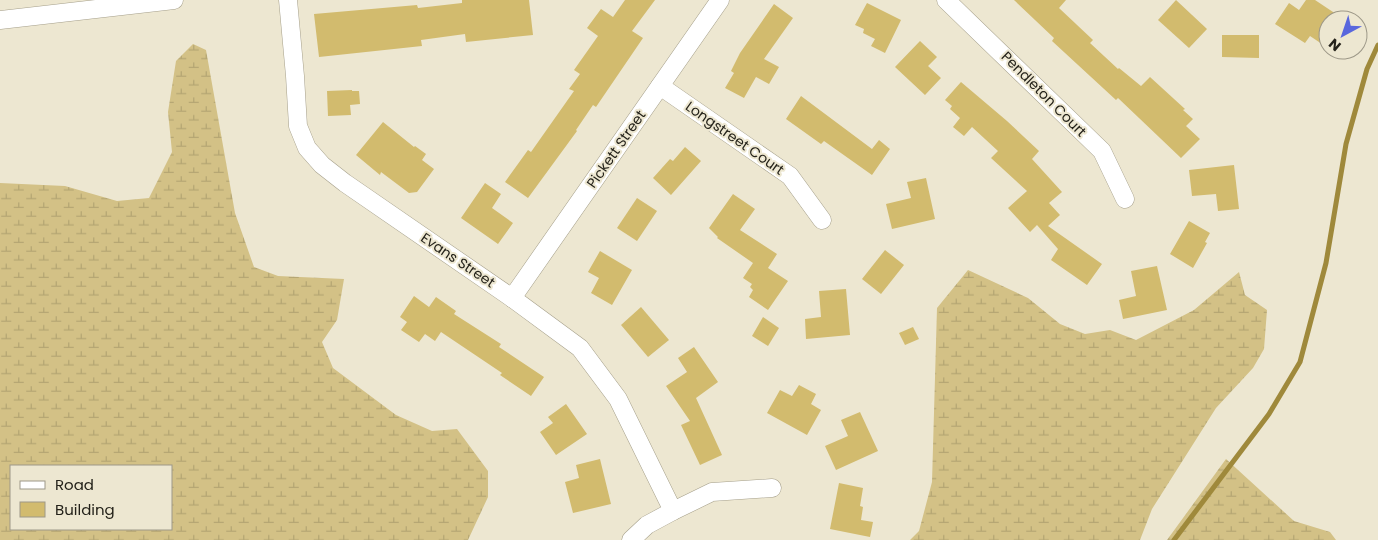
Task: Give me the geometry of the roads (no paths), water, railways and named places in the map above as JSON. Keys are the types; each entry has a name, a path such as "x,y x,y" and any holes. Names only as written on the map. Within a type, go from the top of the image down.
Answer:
{"street":[{"path":"0,20 174,0"},
{"name":"Evans Street","path":"288,0 298,126 307,148 322,165 344,183 512,298 580,348 618,399 673,511"},
{"name":"Pickett Street","path":"512,298 720,0"},
{"name":"Pendleton Court","path":"946,0 1102,151 1125,200"},
{"name":"Longstreet Court","path":"660,86 790,176 822,220"},
{"path":"631,540 647,525 712,492 772,488"}],"waterway":[{"path":"1174,540 1269,414 1300,362 1326,263 1346,144 1367,69 1378,45"}]}
